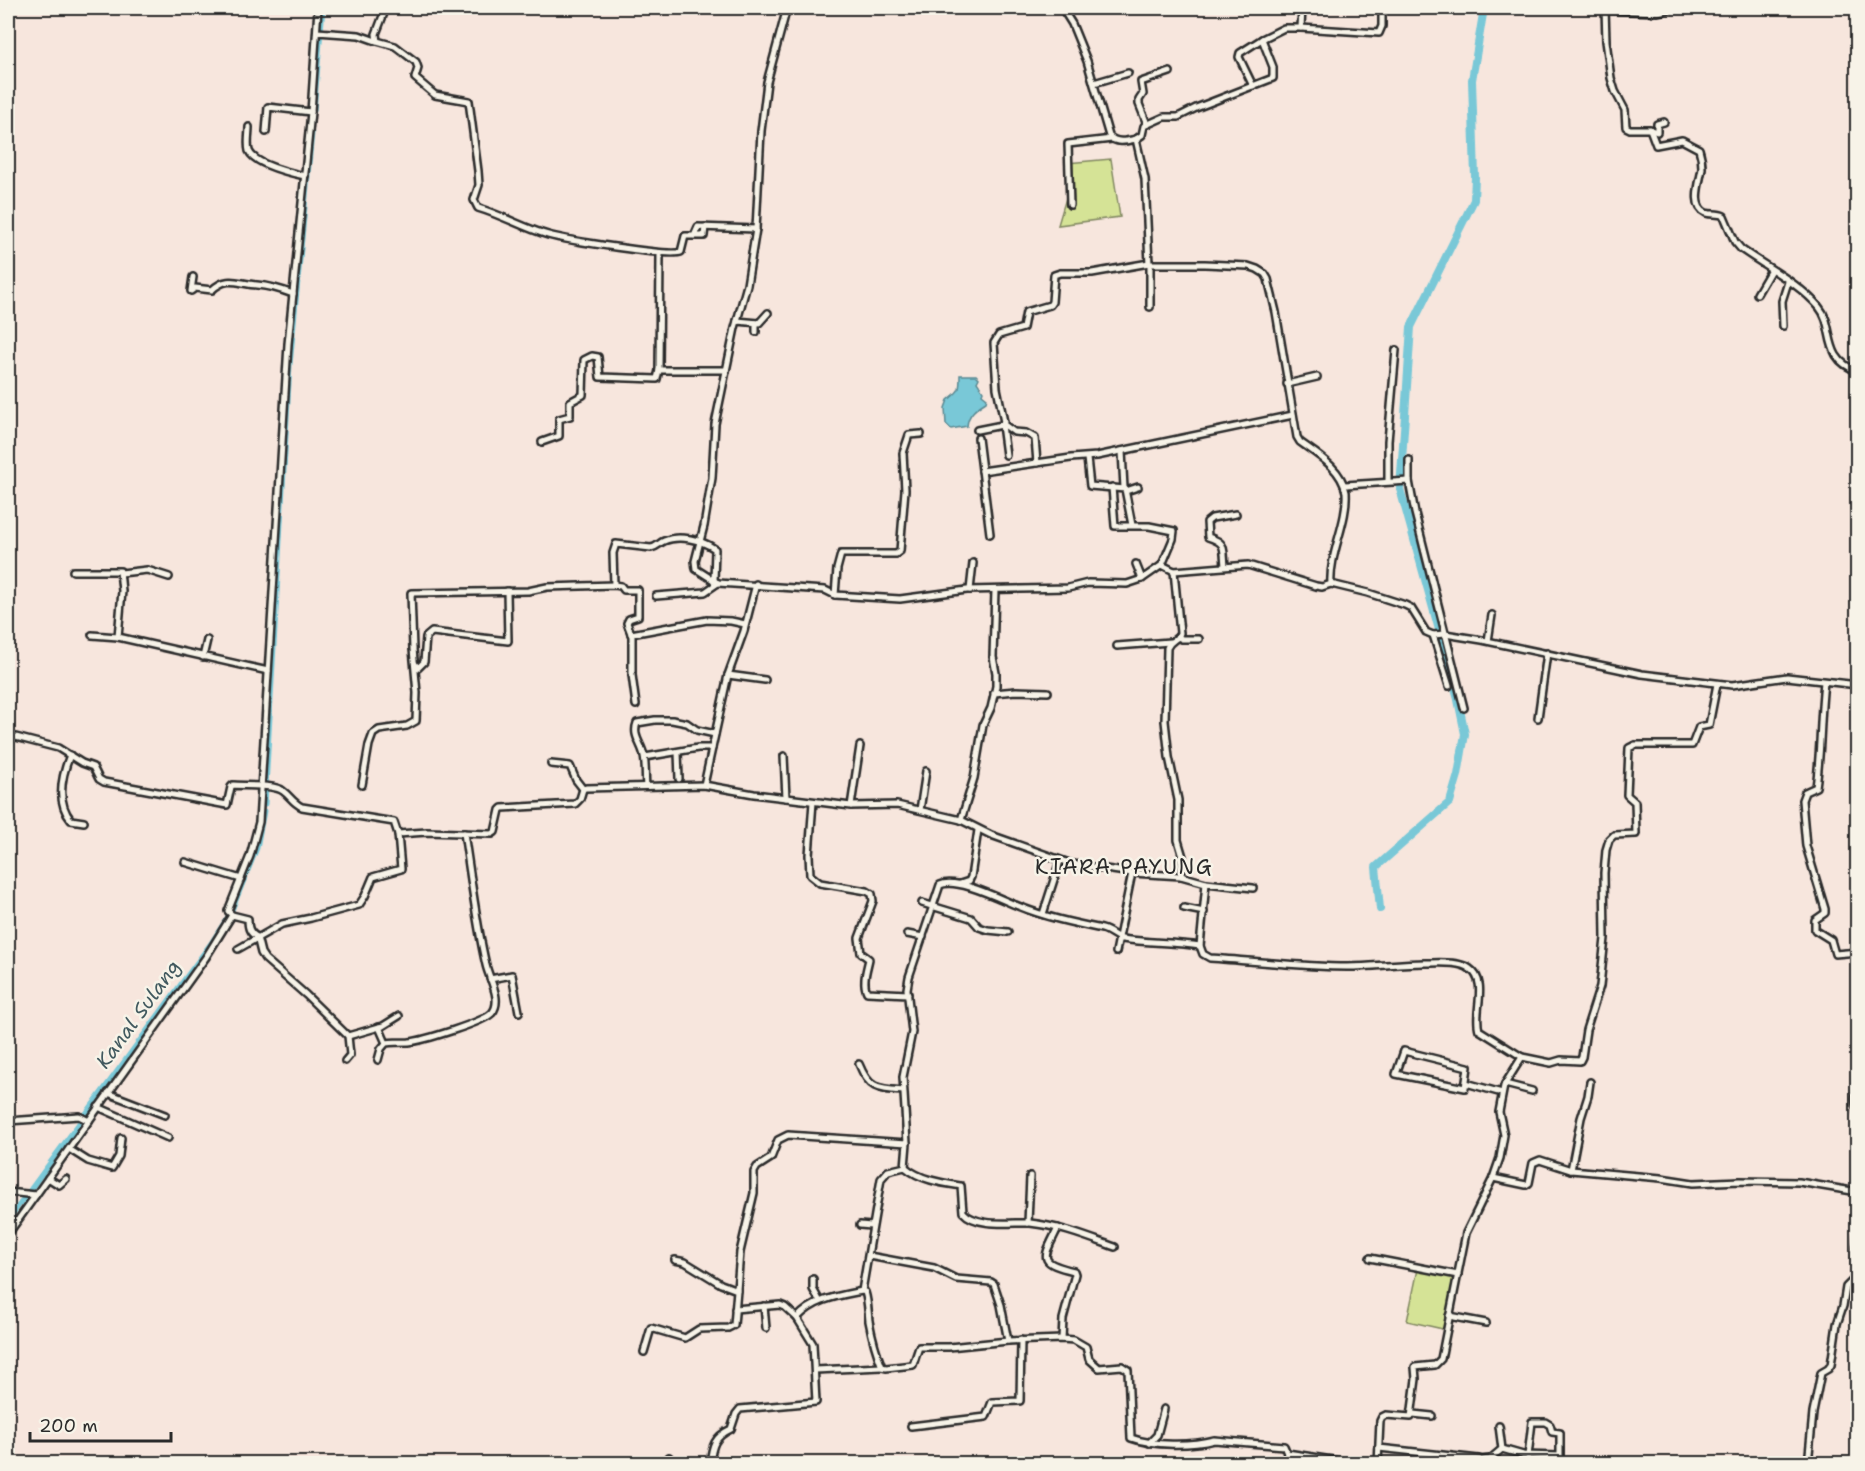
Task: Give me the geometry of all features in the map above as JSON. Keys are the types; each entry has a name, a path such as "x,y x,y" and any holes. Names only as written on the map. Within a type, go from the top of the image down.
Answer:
{"street":[{"path":"8,1234 206,957 231,914 229,908 242,879 257,833 265,787 268,670 288,344 319,32 318,8"},
{"path":"376,40 386,8"},
{"path":"787,8 774,50 764,102 756,229 747,285 715,424 712,478 694,566 700,573 716,582 825,590 835,595 900,598 969,590 1068,588 1088,583 1127,584 1142,579 1162,565 1174,531 1115,525 1112,487"},
{"path":"1301,28 1302,8"},
{"path":"1253,86 1239,57 1240,53 1262,39 1284,28 1379,33 1382,26 1382,8"},
{"path":"1664,122 1657,124 1657,132 1626,127 1625,110 1611,78 1605,9 1658,12 1675,8"},
{"path":"1065,9 1087,61 1107,132 1112,139"},
{"path":"319,32 359,35 395,46 416,63 418,68 416,79 435,95 469,101 479,186 474,203 478,208 560,238 660,254 679,254 685,236 695,236 697,228 756,229"},
{"path":"1070,205 1068,144 1136,139 1142,135 1144,126 1147,124 1164,117 1178,117 1271,80 1275,75 1262,39"},
{"path":"1147,124 1139,104 1143,94 1141,82 1170,72"},
{"path":"1094,83 1128,73"},
{"path":"266,132 268,107 311,112"},
{"path":"249,127 249,151 254,157 268,165 305,176"},
{"path":"1651,130 1656,145 1682,140 1699,149 1702,168 1698,197 1700,207 1706,213 1718,213 1724,216 1738,246 1818,306 1824,314 1834,352 1850,368 1857,371"},
{"path":"1136,139 1145,179 1150,307"},
{"path":"542,442 559,436 559,419 570,416 570,402 582,397 584,360 592,356 598,357 600,377 657,379 660,254"},
{"path":"1006,454 1001,401 997,388 994,343 999,335 1023,328 1026,312 1052,302 1054,275 1092,273 1149,264 1243,266 1262,271 1268,279 1276,312 1298,440 1326,461 1345,485 1346,505 1330,572 1331,584"},
{"path":"1757,294 1771,270"},
{"path":"193,277 191,291 195,288 212,290 218,284 232,281 256,285 265,284 293,294"},
{"path":"1783,326 1782,308 1788,282"},
{"path":"737,321 761,321 768,313"},
{"path":"756,322 756,332"},
{"path":"1388,481 1388,438 1396,350"},
{"path":"659,370 726,370"},
{"path":"1287,384 1317,377"},
{"path":"982,471 1071,458 1087,458 1293,415"},
{"path":"978,430 1003,424 1014,432 1026,433 1035,438 1037,463"},
{"path":"835,595 841,554 896,554 900,551 905,490 903,453 909,435 921,434"},
{"path":"978,438 990,534"},
{"path":"1122,451 1125,490 1132,525"},
{"path":"1087,458 1090,486 1125,490 1138,488"},
{"path":"1409,460 1408,481 1443,634 1464,708"},
{"path":"1345,485 1408,481"},
{"path":"1225,566 1222,545 1218,540 1208,537 1207,522 1212,518 1236,514"},
{"path":"614,585 613,554 616,544 651,548 662,542 685,538 715,549 716,582 705,592 656,596"},
{"path":"969,590 973,563"},
{"path":"1136,564 1142,579"},
{"path":"1162,565 1174,571 1248,565 1316,586 1331,584 1406,605 1411,608 1426,632 1433,635 1443,634 1488,641 1642,674 1717,684 1742,684 1786,677 1857,685"},
{"path":"73,571 117,570 121,573 147,570 169,577"},
{"path":"1117,646 1170,642 1178,637 1180,633 1174,571"},
{"path":"118,637 122,591 121,573"},
{"path":"704,785 728,675 756,584"},
{"path":"362,785 373,734 379,730 407,726 416,721 418,704 411,593 528,591 547,587 614,585 621,586 624,590 638,591 638,616 627,621 631,634 636,705"},
{"path":"961,820 974,778 983,725 991,708 994,693 996,673 993,657 995,590"},
{"path":"414,663 418,668 424,662 426,637 432,632 508,641 507,591"},
{"path":"1488,641 1492,615"},
{"path":"631,634 707,620 745,624"},
{"path":"92,635 118,637 268,670"},
{"path":"1433,635 1449,686"},
{"path":"1178,637 1199,639"},
{"path":"203,657 207,640"},
{"path":"1170,642 1167,648 1165,721 1169,757 1178,800 1178,840 1183,857 1181,876"},
{"path":"1538,718 1547,653"},
{"path":"728,675 765,680"},
{"path":"1824,682 1820,712 1820,770 1816,787 1804,792 1802,800 1806,846 1825,909 1825,913 1815,920 1815,930 1831,940 1835,954 1857,952"},
{"path":"1206,884 1200,946 1203,954 1210,958 1347,967 1414,963 1460,964 1470,968 1477,976 1479,1030 1522,1057 1551,1063 1561,1060 1580,1060 1586,1030 1600,986 1605,938 1604,873 1608,842 1614,836 1636,834 1635,802 1627,795 1629,748 1635,745 1692,745 1699,727 1709,725 1717,684"},
{"path":"994,693 1048,692"},
{"path":"646,786 645,757 636,736 637,723 655,720 683,722 697,730 715,734"},
{"path":"8,735 49,744 93,767 99,779 104,782 227,805 233,785 265,787 282,790 294,803 302,807 393,822 398,834 401,869 373,877 359,904 282,924 238,949"},
{"path":"851,806 860,746"},
{"path":"645,757 698,748 712,748"},
{"path":"678,752 679,782"},
{"path":"70,755 61,784 65,810 71,820 84,822"},
{"path":"784,756 786,798"},
{"path":"551,764 570,766 576,780 584,789"},
{"path":"920,810 926,771"},
{"path":"584,789 679,782 813,802 851,806 897,805 961,820 978,830 1060,861 1132,873 1181,876 1206,884 1253,888"},
{"path":"398,834 494,834 500,810 577,804 584,789"},
{"path":"813,802 809,855 810,875 820,883 867,891 872,894 873,901 859,938 861,953 869,959 865,978 867,992 908,994"},
{"path":"960,884 969,881 971,877 978,830"},
{"path":"378,1060 381,1049 386,1043 409,1042 461,1028 494,1012 497,1002 478,930 464,833"},
{"path":"1043,915 1060,861"},
{"path":"185,862 242,879"},
{"path":"1116,952 1132,873"},
{"path":"905,1167 907,1145 903,1077 912,1032 908,994 909,977 940,885 960,884 1043,915 1112,932 1119,938 1200,946"},
{"path":"922,903 971,918 979,927 1008,932"},
{"path":"1184,908 1204,912"},
{"path":"231,914 248,919 247,925 252,935 257,937"},
{"path":"907,934 923,938"},
{"path":"257,937 265,959 348,1036 350,1055 345,1061"},
{"path":"490,979 512,975 519,1012"},
{"path":"348,1036 390,1023 399,1016"},
{"path":"379,1027 386,1043"},
{"path":"1404,1051 1468,1067 1466,1083 1465,1088 1396,1074 1404,1051"},
{"path":"1378,1464 1382,1417 1386,1415 1410,1418 1413,1414 1415,1367 1435,1365 1441,1359 1467,1233 1493,1178 1504,1136 1499,1112 1502,1093 1522,1057"},
{"path":"859,1064 869,1083 880,1089 903,1091"},
{"path":"1857,1069 1855,1099 1857,1116"},
{"path":"1571,1170 1590,1082"},
{"path":"1466,1083 1502,1093"},
{"path":"1505,1084 1532,1091"},
{"path":"108,1093 165,1115"},
{"path":"98,1107 168,1138"},
{"path":"8,1122 79,1116 88,1121"},
{"path":"644,1352 651,1328 685,1338 699,1329 732,1328 734,1325 740,1252 754,1193 754,1172 757,1167 771,1158 778,1140 788,1135 907,1145"},
{"path":"69,1149 88,1161 112,1168 119,1156 121,1138"},
{"path":"1493,1178 1526,1185 1529,1183 1533,1163 1540,1160 1571,1170 1693,1183 1800,1182 1857,1192"},
{"path":"862,1291 881,1179 888,1171 905,1167 916,1175 947,1185 961,1186 963,1212 969,1216 1000,1225 1028,1223 1058,1228 1115,1246"},
{"path":"1028,1223 1030,1176"},
{"path":"48,1178 59,1185 66,1179"},
{"path":"8,1192 26,1192 34,1195"},
{"path":"860,1225 871,1226 873,1224"},
{"path":"1058,1228 1046,1258 1053,1266 1074,1271 1075,1274 1064,1319 1062,1340"},
{"path":"1808,1464 1813,1413 1821,1373 1831,1365 1837,1324 1846,1287 1854,1279 1857,1229"},
{"path":"869,1256 934,1268 956,1279 991,1282 994,1284 1001,1305 1008,1341"},
{"path":"1370,1258 1458,1275"},
{"path":"675,1260 685,1262 721,1284 737,1290"},
{"path":"813,1279 813,1289 819,1300"},
{"path":"797,1317 819,1300 862,1291"},
{"path":"862,1291 867,1296 874,1344 882,1367"},
{"path":"710,1464 713,1442 731,1429 738,1410 816,1403 813,1344 797,1317 786,1307 780,1305 735,1309"},
{"path":"764,1306 766,1328"},
{"path":"1449,1316 1486,1323"},
{"path":"911,1426 986,1417 992,1402 1020,1401 1021,1340"},
{"path":"815,1370 913,1365 920,1347 949,1347 1021,1340 1074,1340 1086,1347 1089,1359 1099,1368 1122,1366 1128,1370 1131,1404 1130,1437 1149,1443 1203,1443 1214,1440 1284,1446 1287,1453 1285,1464"},
{"path":"1149,1443 1157,1435 1164,1409"},
{"path":"1413,1414 1432,1416"},
{"path":"1522,1464 1532,1422 1545,1422 1550,1425 1552,1432 1560,1434 1562,1464"},
{"path":"1499,1426 1502,1449"},
{"path":"1379,1448 1480,1462 1490,1459 1502,1449"},
{"path":"1502,1449 1525,1455 1560,1456"},
{"path":"1287,1453 1358,1464"}],"green space":[{"path":"1111,159 1120,217 1058,225 1068,191 1067,163"},
{"path":"1418,1269 1454,1275 1443,1329 1407,1321"}],"water":[{"path":"960,375 976,375 979,378 977,382 983,391 982,394 987,398 986,402 971,415 967,426 951,429 946,424 945,408 948,400 958,390"}],"waterway":[{"path":"314,111 323,8"},
{"path":"1380,909 1376,867 1450,802 1458,775 1465,734 1457,695 1400,489 1411,327 1474,200 1472,80 1484,8"},
{"path":"265,804 290,365 312,133"},
{"name":"Kanal Sulang","path":"8,1220 211,943 232,910 257,848 264,811"}],"district":[{"name":"KIARA PAYUNG","path":"1124,867"}]}
